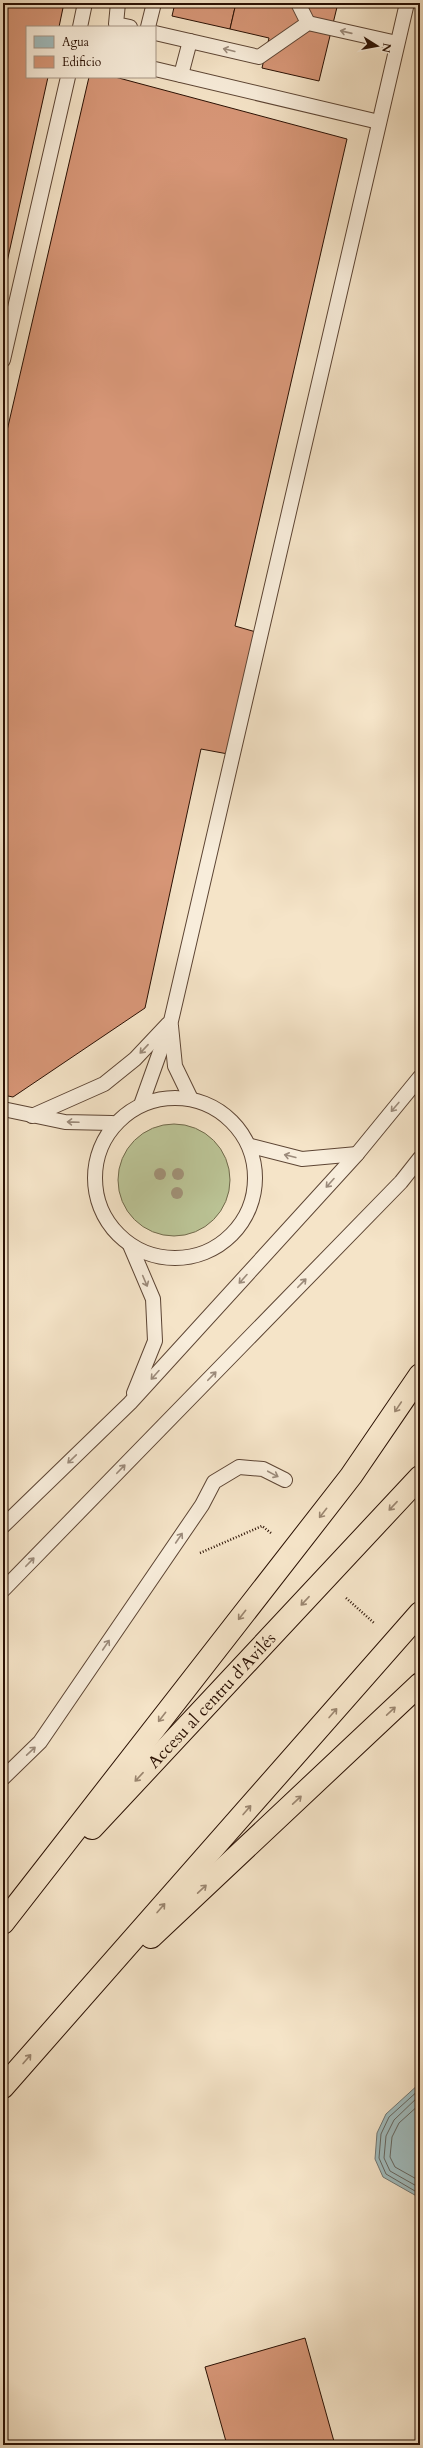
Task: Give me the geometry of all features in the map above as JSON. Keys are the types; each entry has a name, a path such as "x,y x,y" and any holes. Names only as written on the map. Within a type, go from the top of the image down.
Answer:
{"highway":[{"path":"3,1923 351,1476 420,1375"},
{"name":"Accesu al centru d'Avilés","path":"3,1923 420,1477"},
{"path":"3,2087 420,1613"},
{"path":"52,2032 420,1684"}],"lane":[{"path":"80,26 85,3"},
{"path":"118,3 116,24 125,26"},
{"path":"148,26 154,3"},
{"path":"298,3 308,23"},
{"path":"142,1102 171,1021 407,3"},
{"path":"156,33 259,57 308,23 397,44"},
{"path":"181,75 190,41"},
{"path":"156,69 379,122"},
{"path":"3,360 68,78"},
{"path":"171,1021 175,1066 191,1099"},
{"path":"32,1116 104,1084 135,1058 171,1021"},
{"path":"3,1526 130,1403 356,1154 420,1077"},
{"path":"166,1098 191,1099 218,1110 237,1125 251,1146 255,1170 252,1196 242,1223 222,1246 202,1255 181,1258 155,1256 130,1245 107,1223 98,1204 94,1178 99,1148 112,1123 142,1102 166,1098"},
{"path":"3,1109 65,1122 112,1123"},
{"path":"251,1146 302,1159 356,1154"},
{"path":"3,1590 401,1182 420,1158"},
{"path":"130,1245 153,1299 155,1341 130,1403"},
{"path":"3,1778 40,1742 202,1505 214,1482 240,1467 263,1469 285,1480"}],"green space":[{"path":"174,1124 195,1128 214,1140 226,1159 230,1180 226,1201 214,1220 195,1232 174,1236 153,1232 134,1220 122,1201 118,1180 122,1159 134,1140 153,1128"}],"water":[{"path":"420,2083 420,2198 383,2177 375,2159 377,2133 386,2114"}],"building":[{"path":"3,3 64,3 59,26 26,26 26,78 48,78 3,280"},
{"path":"175,3 236,3 230,29 172,16"},
{"path":"236,3 338,3 319,81 262,68 269,38 230,29"},
{"path":"89,78 119,78 347,139 235,626 256,632 228,754 201,749 145,1008 13,1097 3,1095 3,448"},
{"path":"305,2338 335,2445 227,2445 205,2367"}]}
